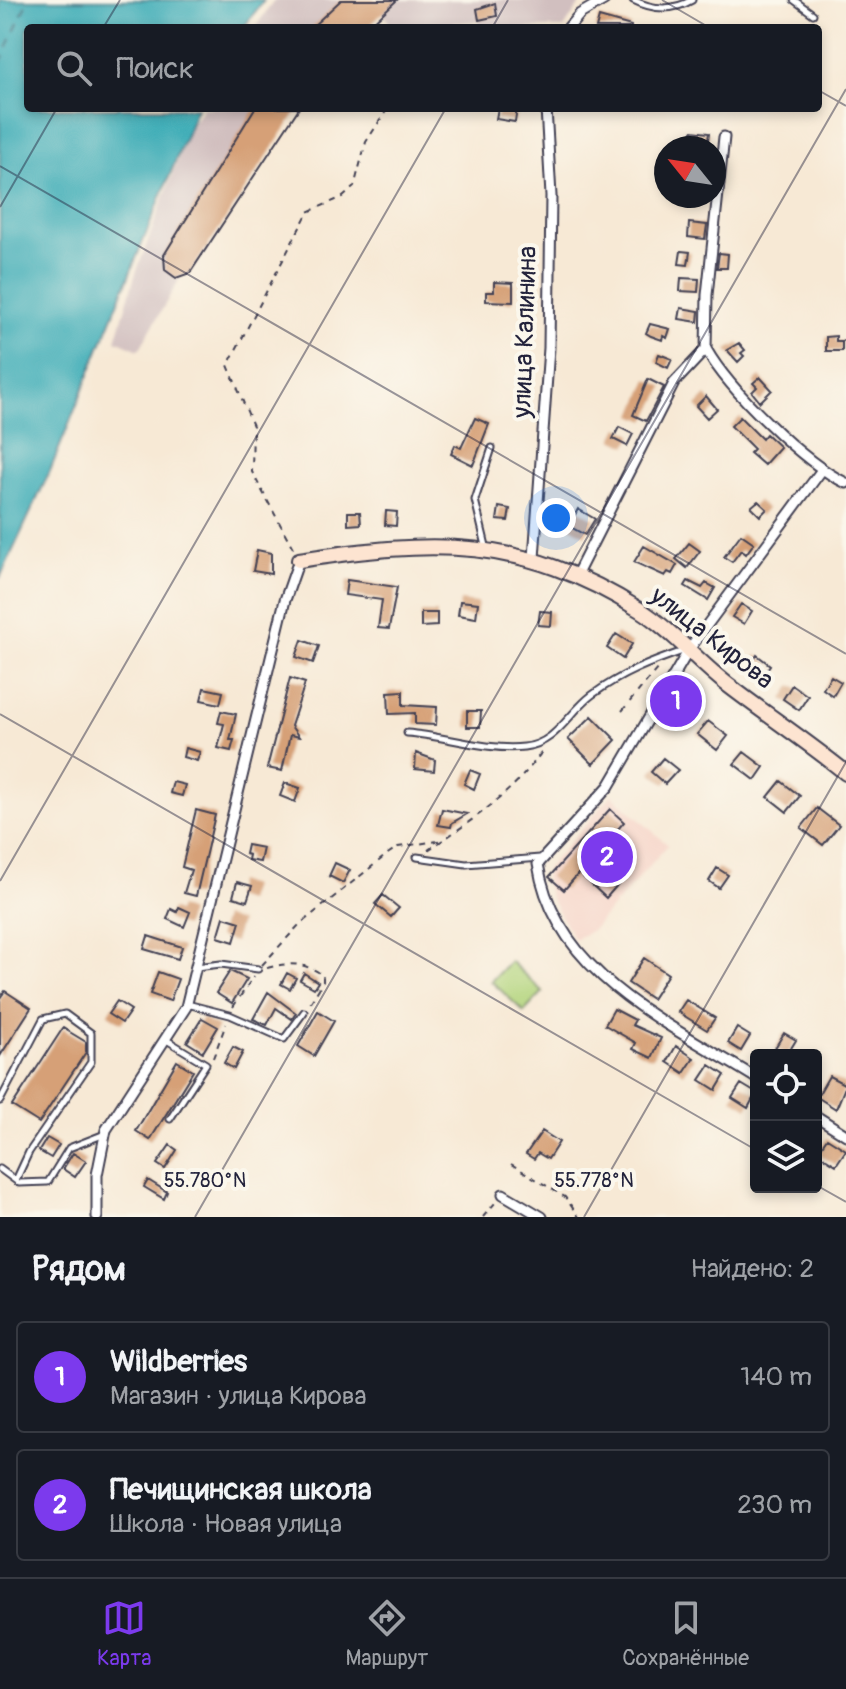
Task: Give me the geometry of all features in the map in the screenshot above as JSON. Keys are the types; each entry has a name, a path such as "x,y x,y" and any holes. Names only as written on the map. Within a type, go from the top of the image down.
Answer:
{"street":[{"path":"571,24 580,14 604,0"},
{"name":"улица Калинина","path":"534,558 549,348 551,196 546,112"},
{"path":"716,208 707,295 706,349 718,372 821,471 846,483"},
{"path":"576,576 674,383 706,349"},
{"path":"750,1074 614,989 577,951 543,896 541,861 609,786 690,648 821,471"},
{"name":"улица Кирова","path":"299,560 386,547 488,550 534,558 640,610 690,648 726,684 792,728 846,773"},
{"path":"97,1217 97,1175 105,1134 187,1004 285,600 299,560"},
{"path":"822,1120 846,1135"},
{"path":"503,1194 542,1217"}],"lane":[{"path":"633,0 649,8 667,8 692,0"},
{"path":"794,0 813,14"},
{"path":"488,550 475,500 492,448"},
{"path":"407,733 523,748 536,745 554,733 589,697 641,664 690,648"},
{"path":"417,857 466,864 541,861"},
{"path":"195,967 221,964 258,969"},
{"path":"187,1004 230,1015 284,1039 304,1012"},
{"path":"0,1101 43,1019 65,1014 91,1033 91,1062 29,1152 16,1180"},
{"path":"165,1039 206,1064 170,1119"},
{"path":"0,1169 16,1180 48,1182 69,1148 105,1134"}],"path":[{"path":"299,560 252,472 253,426 228,365 308,212 343,197 354,187 366,142 385,112"},
{"path":"622,711 669,655"},
{"path":"417,857 486,809 524,774 554,733"},
{"path":"258,969 300,924 389,853 398,847 444,840"},
{"path":"258,969 284,962 300,963 323,975 323,982 304,1012"},
{"path":"511,1164 565,1197 579,1217"},
{"path":"483,1217 503,1194"}],"shaded area":[{"path":"274,0 583,0 567,24 478,24 478,21 390,24 382,11 367,24 258,24"},
{"path":"200,112 292,112 184,271 139,350 116,340 135,276 189,129"},
{"path":"612,795 668,845 591,931 574,939 550,897 545,881 547,868"}],"green space":[{"path":"510,961 543,992 524,1012 491,981"}],"water":[{"path":"0,0 264,0 246,24 24,24 24,112 195,112 50,471 0,578"}],"building":[{"path":"341,0 397,0 371,24 315,24"},
{"path":"495,3 497,16 479,20 477,9"},
{"path":"599,17 624,24 597,24"},
{"path":"253,112 296,112 190,273 176,278 165,270 164,255"},
{"path":"497,112 516,112 515,122 496,119"},
{"path":"692,131 709,133 709,136 691,136"},
{"path":"689,223 707,225 705,239 688,237"},
{"path":"681,251 690,252 688,265 679,264"},
{"path":"719,253 728,254 727,268 717,268"},
{"path":"681,278 699,279 698,292 680,291"},
{"path":"494,282 513,283 513,302 486,301 486,292 494,292"},
{"path":"681,308 699,311 698,322 679,319"},
{"path":"650,324 670,329 667,338 663,336 662,340 646,333"},
{"path":"836,336 836,341 842,341 842,351 826,351 826,337"},
{"path":"739,343 745,350 738,362 727,350"},
{"path":"659,354 672,359 668,368 656,362"},
{"path":"760,377 772,390 760,402 752,392 757,387 753,383"},
{"path":"648,379 664,387 646,421 633,415"},
{"path":"706,396 717,409 707,418 696,406"},
{"path":"740,417 762,439 766,434 780,447 764,465 750,453 754,449 731,426"},
{"path":"475,418 489,424 473,465 451,454 455,445 461,448"},
{"path":"619,427 633,434 627,446 613,439"},
{"path":"758,501 767,509 760,516 751,507"},
{"path":"499,507 510,509 508,521 497,520"},
{"path":"578,509 595,519 585,535 569,526"},
{"path":"386,511 397,512 396,526 385,525"},
{"path":"348,512 360,512 361,524 348,525"},
{"path":"741,534 754,543 746,554 741,550 732,562 724,557"},
{"path":"689,543 700,551 687,568 676,559"},
{"path":"644,546 677,565 672,574 668,572 665,576 634,562"},
{"path":"257,550 271,553 271,574 253,571"},
{"path":"347,580 397,587 389,629 378,628 382,600 345,595"},
{"path":"688,581 702,588 706,583 715,588 708,600 685,586"},
{"path":"460,601 478,603 476,618 458,615"},
{"path":"741,604 752,611 744,624 732,617"},
{"path":"540,611 552,612 551,626 538,625"},
{"path":"421,613 437,613 437,626 421,627"},
{"path":"616,634 632,644 623,659 607,648"},
{"path":"302,640 319,646 313,663 296,657"},
{"path":"757,655 770,665 763,675 750,665"},
{"path":"831,676 841,682 833,696 823,689"},
{"path":"290,678 305,683 291,726 299,737 290,735 282,771 267,768"},
{"path":"792,685 808,696 799,710 783,699"},
{"path":"204,688 223,692 220,704 201,700"},
{"path":"678,688 690,698 679,711 668,702"},
{"path":"403,691 403,705 437,707 436,725 415,724 415,713 389,714 388,692"},
{"path":"221,711 236,714 230,740 234,740 231,751 218,748 224,724 218,723"},
{"path":"467,711 481,711 480,727 467,727"},
{"path":"592,716 616,740 593,764 568,739"},
{"path":"708,721 728,736 717,750 697,734"},
{"path":"185,748 200,752 197,761 183,757"},
{"path":"744,752 764,767 755,780 734,764"},
{"path":"416,753 435,760 434,771 415,769"},
{"path":"663,758 678,770 665,784 651,772"},
{"path":"470,770 480,774 474,789 464,784"},
{"path":"781,781 800,796 787,812 768,797"},
{"path":"173,782 185,785 182,796 170,793"},
{"path":"285,783 300,788 295,802 280,796"},
{"path":"817,808 839,825 823,845 801,828"},
{"path":"442,809 467,814 452,823 451,827 438,825"},
{"path":"610,809 624,822 592,859 619,883 606,898 579,873 564,890 549,877"},
{"path":"196,810 215,815 196,896 184,893 191,870 182,867"},
{"path":"247,845 263,848 260,862 248,860 249,855 245,854"},
{"path":"335,863 350,870 343,883 329,876"},
{"path":"717,868 728,875 719,888 709,881"},
{"path":"237,882 252,886 247,901 233,897"},
{"path":"383,895 399,908 391,917 375,904"},
{"path":"179,907 190,912 184,927 167,919 171,909 177,912"},
{"path":"224,917 240,922 234,942 218,937"},
{"path":"148,936 182,947 178,959 144,949"},
{"path":"644,958 668,974 652,999 628,983"},
{"path":"230,971 247,979 232,1003 216,993"},
{"path":"158,972 178,979 170,1001 150,994"},
{"path":"287,973 296,978 290,989 281,984"},
{"path":"304,973 318,982 314,988 300,980"},
{"path":"5,991 31,1008 0,1056 0,998"},
{"path":"268,992 296,1013 292,1019 276,1008 267,1025 253,1019"},
{"path":"686,1000 715,1018 707,1030 678,1012"},
{"path":"117,1001 131,1010 122,1023 108,1014"},
{"path":"614,1009 635,1020 632,1025 661,1038 652,1058 633,1049 636,1043 605,1025"},
{"path":"318,1011 334,1021 314,1056 298,1046"},
{"path":"202,1018 218,1027 203,1052 187,1042"},
{"path":"63,1028 86,1042 86,1052 39,1123 12,1106"},
{"path":"737,1028 750,1036 741,1051 728,1043"},
{"path":"784,1033 796,1040 791,1049 775,1048"},
{"path":"676,1046 694,1058 684,1073 667,1062"},
{"path":"233,1047 243,1052 234,1069 224,1063"},
{"path":"177,1061 193,1071 150,1140 136,1131"},
{"path":"710,1065 725,1075 716,1090 700,1080"},
{"path":"829,1076 846,1085 836,1109 822,1100 822,1088"},
{"path":"741,1084 750,1089 748,1108 732,1098"},
{"path":"542,1131 559,1142 548,1159 538,1153 534,1159 526,1154"},
{"path":"47,1138 59,1145 51,1158 39,1151"},
{"path":"827,1138 846,1150 836,1165 822,1156 822,1146"},
{"path":"170,1145 177,1150 165,1169 157,1164"},
{"path":"73,1153 86,1161 75,1177 63,1169"},
{"path":"148,1180 167,1192 164,1199 144,1187"}],"ferry route":[{"path":"0,64 28,0"}],"place":[{"name":"Wildberries","path":"676,701"},
{"name":"Печищинская школа","path":"607,857"}]}
